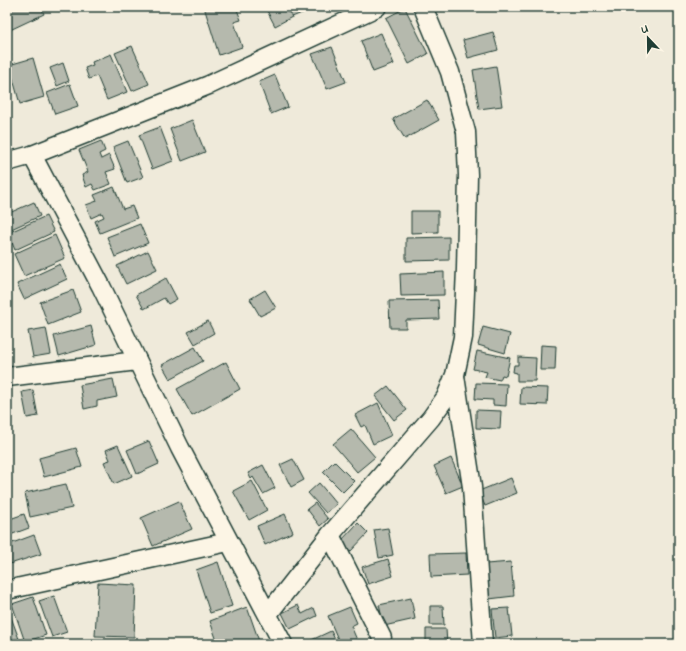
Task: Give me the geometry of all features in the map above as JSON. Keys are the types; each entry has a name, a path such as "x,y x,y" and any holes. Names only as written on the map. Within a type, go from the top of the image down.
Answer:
{"street":[{"path":"7,162 32,155 209,85 377,7"},
{"path":"268,614 330,535 431,418 446,397 455,375 463,337 468,175 466,132 450,72 423,7"},
{"path":"32,155 101,286 228,542 283,644"},
{"path":"7,377 137,361"},
{"path":"455,375 472,487 483,644"},
{"path":"330,535 382,638"},
{"path":"7,590 228,542"}],"building":[{"path":"7,7 41,7 44,14 10,30 7,24"},
{"path":"204,7 236,7 241,20 234,22 242,47 219,55"},
{"path":"265,7 286,7 292,17 275,26"},
{"path":"288,7 311,7 312,9 292,17"},
{"path":"405,8 428,54 409,64 386,18"},
{"path":"493,32 498,50 468,58 463,40"},
{"path":"381,33 394,64 373,72 361,41"},
{"path":"7,42 11,56 7,57"},
{"path":"132,46 149,84 132,91 115,53"},
{"path":"332,47 346,82 327,89 312,54"},
{"path":"111,54 127,92 107,100 97,76 89,79 85,68 93,65 92,62"},
{"path":"33,58 44,97 20,104 9,65"},
{"path":"63,63 69,81 57,86 50,68"},
{"path":"496,66 502,106 479,109 473,70"},
{"path":"275,75 288,107 271,114 259,82"},
{"path":"70,84 78,106 55,114 47,93"},
{"path":"427,100 439,120 405,139 393,119"},
{"path":"192,120 205,152 182,161 170,129"},
{"path":"160,127 173,161 152,169 139,135"},
{"path":"101,141 105,151 99,154 101,159 109,155 115,169 106,172 111,184 95,190 92,184 86,187 82,175 88,172 79,150"},
{"path":"128,141 143,177 127,183 113,147"},
{"path":"114,187 123,209 132,206 137,218 100,233 95,221 104,217 102,213 91,218 86,205 97,201 94,195"},
{"path":"34,202 40,216 9,230 7,225 7,214"},
{"path":"411,211 438,211 438,232 411,233"},
{"path":"46,216 54,232 15,250 8,233"},
{"path":"140,224 148,243 115,257 107,237"},
{"path":"55,235 65,258 24,276 14,254"},
{"path":"449,237 449,260 406,261 406,238"},
{"path":"148,251 157,269 126,284 117,266"},
{"path":"60,264 67,279 24,299 17,284"},
{"path":"444,272 444,295 401,296 400,274"},
{"path":"166,278 177,299 168,304 164,298 144,309 136,295"},
{"path":"73,290 81,312 48,325 40,302"},
{"path":"265,290 276,308 260,316 250,299"},
{"path":"438,300 439,319 406,320 406,328 390,328 389,301"},
{"path":"208,321 214,333 195,344 188,332"},
{"path":"91,326 96,345 59,356 54,336"},
{"path":"483,327 510,334 505,353 478,345"},
{"path":"46,328 51,354 33,357 28,331"},
{"path":"541,345 556,346 555,370 540,370"},
{"path":"195,347 203,361 170,379 162,365"},
{"path":"477,351 510,358 506,376 502,375 500,380 485,377 487,372 473,369"},
{"path":"518,357 536,358 535,381 517,381 517,373 513,372 514,365 518,365"},
{"path":"226,362 240,389 192,416 177,389"},
{"path":"113,379 117,397 97,401 97,406 84,409 80,385"},
{"path":"476,383 507,384 506,406 493,405 493,400 475,399"},
{"path":"388,386 407,410 394,420 375,396"},
{"path":"521,387 548,388 547,405 520,404"},
{"path":"33,390 38,416 27,418 22,392"},
{"path":"378,403 392,435 373,444 365,425 361,427 355,415"},
{"path":"476,410 501,411 500,429 476,428"},
{"path":"351,429 375,457 357,472 333,444"},
{"path":"149,441 159,464 137,474 127,450"},
{"path":"118,445 132,476 114,484 104,462 110,460 106,450"},
{"path":"76,448 82,467 44,477 39,458"},
{"path":"451,458 463,486 446,493 434,466"},
{"path":"293,459 304,480 291,487 280,465"},
{"path":"334,461 354,481 343,492 323,472"},
{"path":"263,465 275,488 263,494 253,477 251,479 248,473"},
{"path":"511,478 517,493 485,506 479,491"},
{"path":"252,481 267,510 249,520 233,491"},
{"path":"319,483 337,504 326,513 308,493"},
{"path":"66,484 72,508 30,517 25,493"},
{"path":"179,501 192,529 153,546 141,518"},
{"path":"315,503 328,519 320,526 307,509"},
{"path":"24,514 29,528 10,535 7,520"},
{"path":"285,514 293,532 265,545 257,526"},
{"path":"358,523 368,533 350,552 340,542"},
{"path":"388,528 393,555 379,558 374,530"},
{"path":"34,535 41,554 10,564 7,554 7,545"},
{"path":"466,553 467,575 431,577 430,554"},
{"path":"388,559 393,576 368,584 362,567"},
{"path":"218,562 232,606 210,613 196,570"},
{"path":"511,562 514,596 489,599 486,564"},
{"path":"98,583 136,585 134,637 95,636"},
{"path":"54,596 67,632 52,637 39,601"},
{"path":"33,597 46,635 25,642 12,604"},
{"path":"411,598 415,619 384,626 379,605"},
{"path":"298,605 302,614 314,608 317,616 290,629 282,613"},
{"path":"7,606 19,639 7,643"},
{"path":"430,606 443,606 444,625 430,625"},
{"path":"247,607 260,644 218,644 210,621"},
{"path":"350,607 357,623 351,626 357,640 348,644 340,644 328,616"},
{"path":"509,608 512,636 495,638 492,609"},
{"path":"426,629 446,629 447,644 426,644"},
{"path":"331,631 337,644 303,644"}]}
